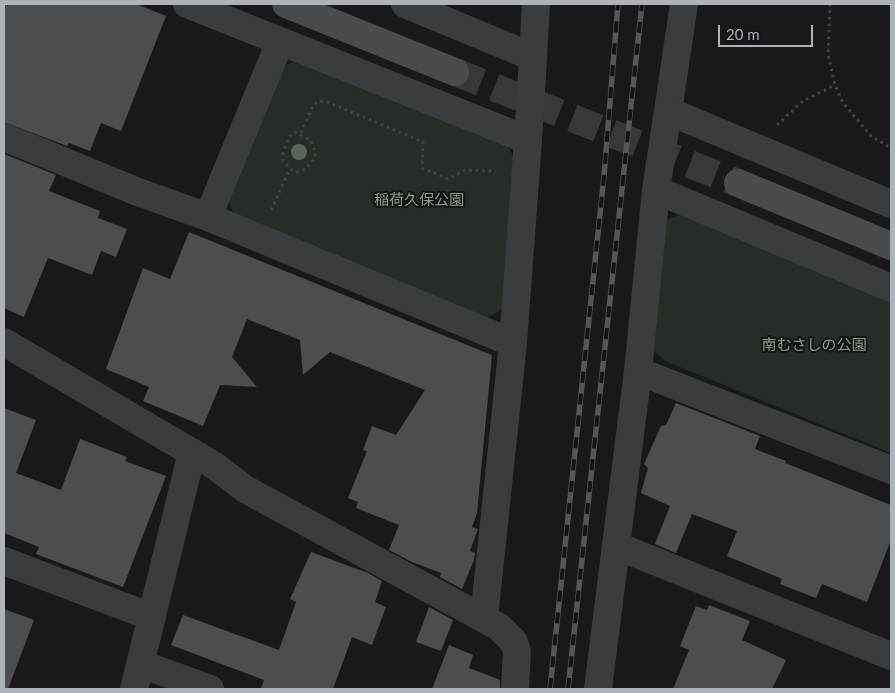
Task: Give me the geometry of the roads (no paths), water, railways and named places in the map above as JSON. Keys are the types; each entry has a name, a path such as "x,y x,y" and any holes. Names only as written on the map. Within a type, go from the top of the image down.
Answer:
{"street":[{"path":"187,4 528,145"},
{"path":"286,4 455,72"},
{"path":"405,4 533,57"},
{"path":"484,618 513,343 528,145 536,4"},
{"path":"604,686 617,546 638,371 656,190 684,4"},
{"path":"208,217 280,42"},
{"path":"668,111 891,204"},
{"path":"4,137 138,192 208,217 513,343"},
{"path":"738,183 891,246"},
{"path":"656,190 891,288"},
{"path":"4,342 192,452 245,489 484,618 507,633 514,642 518,665 515,689"},
{"path":"638,371 891,470"},
{"path":"192,452 137,677 210,689"},
{"path":"617,546 891,656"},
{"path":"4,561 152,617"}],"tunnel":[{"path":"455,72 738,183"}],"railway":[{"path":"550,689 604,176 618,4"},
{"path":"568,689 642,4"}],"park label":[{"name":"稲荷久保公園","path":"419,200"},
{"name":"南むさしの公園","path":"814,345"}]}
